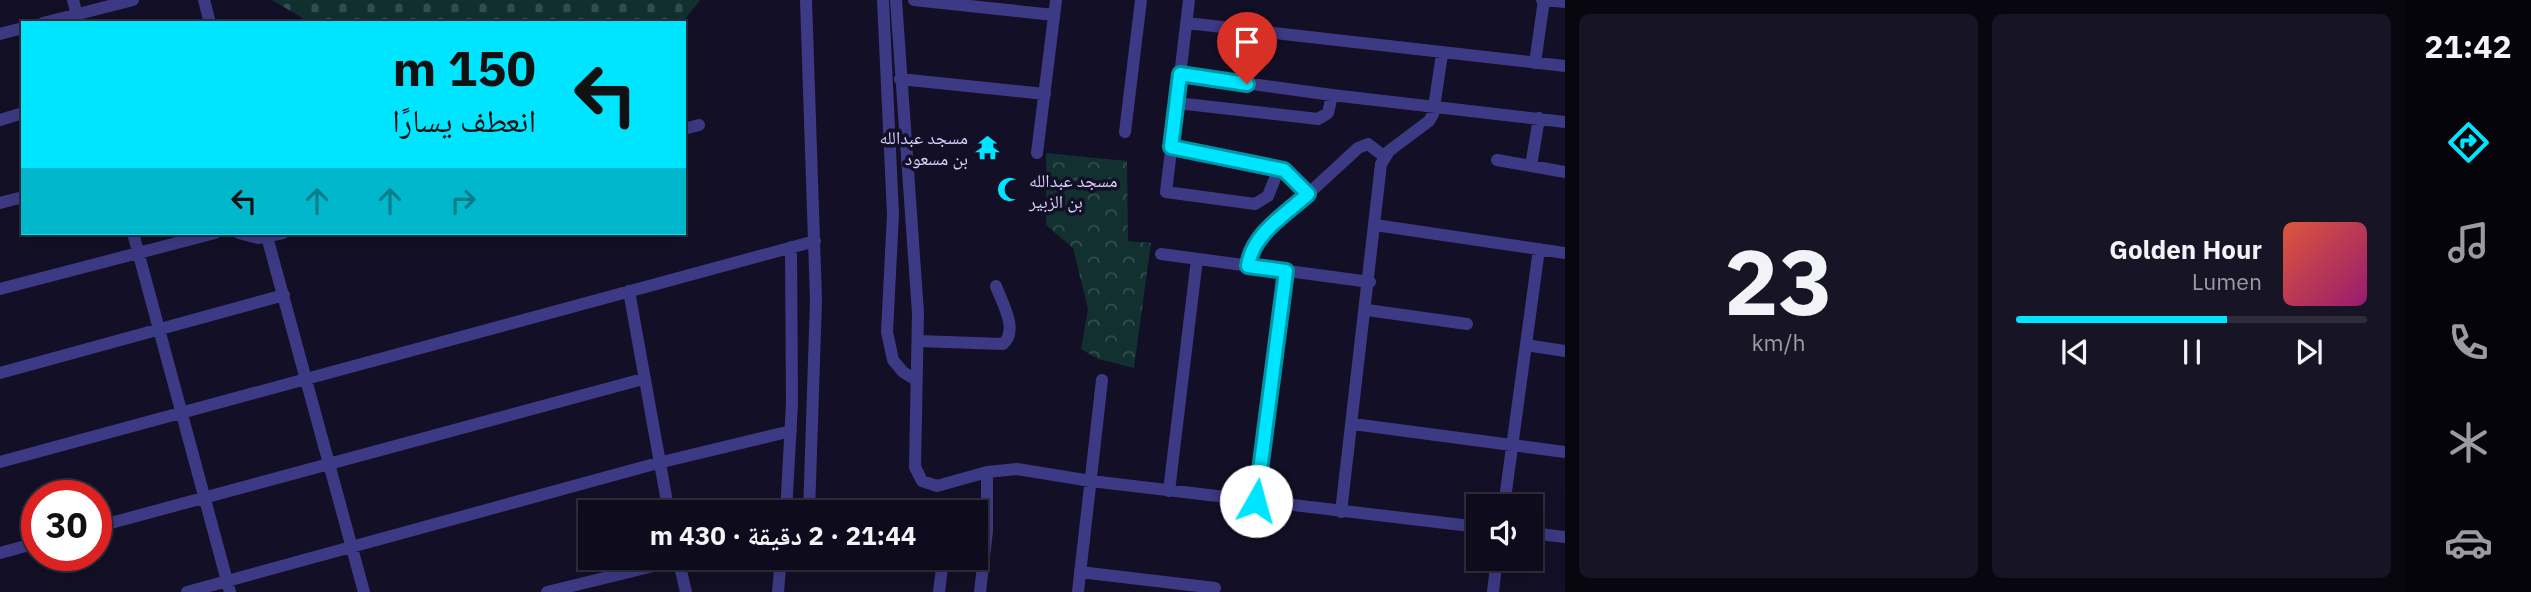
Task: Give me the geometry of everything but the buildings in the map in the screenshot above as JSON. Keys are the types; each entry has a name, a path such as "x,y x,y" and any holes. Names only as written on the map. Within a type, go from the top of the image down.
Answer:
{"street":[{"path":"73,0 77,18"},
{"path":"57,21 77,18 133,0"},
{"path":"204,0 209,21"},
{"path":"806,0 815,241 815,397 810,500"},
{"path":"883,0 893,214 887,332 893,360 903,372 916,380"},
{"path":"895,0 918,341 915,467 919,477 927,484 937,486 987,472 1017,469 1169,491 1466,526"},
{"path":"914,0 1054,15"},
{"path":"1037,153 1056,0"},
{"path":"1125,132 1141,0"},
{"path":"1189,0 1165,187 1170,193 1255,204 1268,196 1279,168"},
{"path":"1535,63 1543,0 1565,2"},
{"path":"1186,23 1565,66"},
{"path":"0,34 21,29"},
{"path":"1247,84 1254,31"},
{"path":"1341,512 1367,310 1379,173 1385,157 1429,121 1435,106 1442,54"},
{"path":"1180,74 1565,122"},
{"path":"900,79 1045,94"},
{"path":"1177,103 1318,119 1328,113 1332,95"},
{"path":"0,120 21,114"},
{"path":"1531,166 1539,118"},
{"path":"686,128 699,125"},
{"path":"1248,266 1255,243 1362,145 1373,146 1385,157"},
{"path":"1171,147 1279,168 1289,172 1308,194"},
{"path":"1497,160 1565,172"},
{"path":"0,203 21,198"},
{"path":"1375,225 1565,253"},
{"path":"133,235 157,330 229,587"},
{"path":"0,289 206,235"},
{"path":"267,235 364,592"},
{"path":"0,461 815,241"},
{"path":"787,500 792,403 791,247"},
{"path":"1506,494 1539,249"},
{"path":"1161,254 1370,282"},
{"path":"1169,491 1197,259"},
{"path":"1256,501 1286,271"},
{"path":"918,341 1003,344 1009,338 1011,329 996,286"},
{"path":"629,291 665,500"},
{"path":"0,373 284,295"},
{"path":"1367,310 1467,324"},
{"path":"1526,345 1565,351"},
{"path":"112,522 643,379"},
{"path":"1078,592 1102,380"},
{"path":"792,403 815,397"},
{"path":"1353,424 1565,452"},
{"path":"187,592 229,587 352,547 658,463 791,432"},
{"path":"980,592 987,531 987,472"},
{"path":"1543,534 1565,537"},
{"path":"0,553 21,547"},
{"path":"547,592 634,570"},
{"path":"681,570 686,592"},
{"path":"778,592 780,570"},
{"path":"939,592 942,570"},
{"path":"1493,592 1495,571"},
{"path":"1080,572 1215,588"}],"green space":[{"path":"272,0 700,0 684,21 308,21"},
{"path":"1046,153 1127,161 1128,241 1151,243 1134,368 1098,359 1081,349 1088,309 1073,248 1046,225"}],"place":[{"name":"مسجد عبدالله بن مسعود","path":"988,147"},
{"name":"مسجد عبدالله بن الزبير","path":"1009,190"}],"route":[{"path":"1247,84 1180,74 1171,147 1284,170 1292,175 1308,194 1255,243 1249,258 1248,266 1286,271 1256,501"}]}
